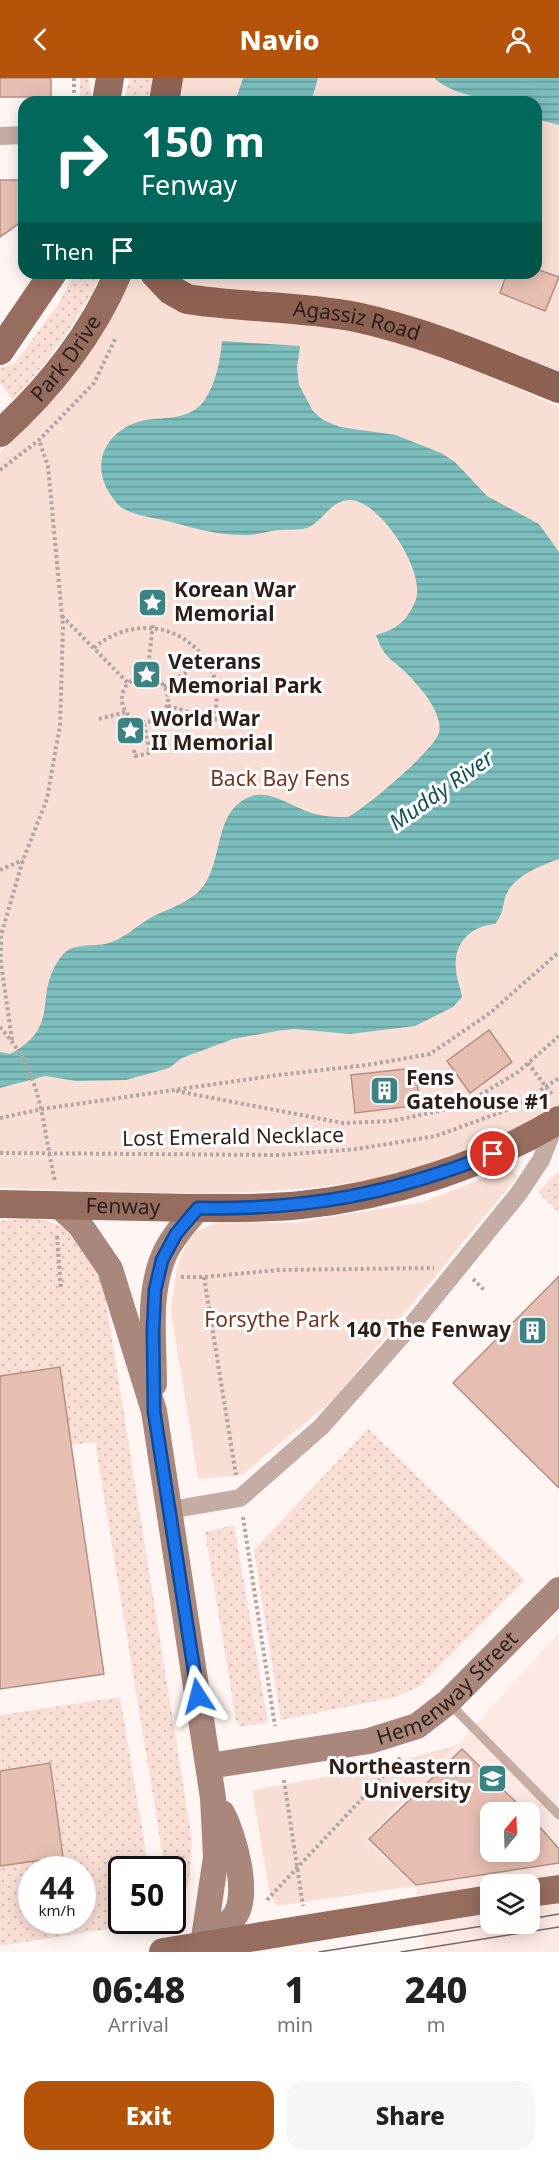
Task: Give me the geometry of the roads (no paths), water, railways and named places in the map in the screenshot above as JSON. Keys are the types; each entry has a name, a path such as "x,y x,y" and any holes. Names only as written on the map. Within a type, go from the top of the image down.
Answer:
{"highway":[{"path":"165,96 168,78"},
{"name":"Agassiz Road","path":"161,279 171,290 187,299 330,313 379,322 421,334 559,388"}],"main road":[{"path":"107,96 110,78"},
{"path":"0,351 49,279"},
{"name":"Park Drive","path":"0,433 65,362 95,318 115,279"},
{"name":"Fenway","path":"0,1204 57,1207 198,1208 300,1206 388,1189 493,1154 557,1121"},
{"path":"57,1207 80,1224 96,1244 110,1269 154,1411 213,1798 225,1818 234,1846 241,1896 234,1917 200,1948"},
{"path":"154,1411 154,1311 157,1280 166,1250 198,1208"},
{"name":"Hemenway Street","path":"209,1766 369,1741 417,1725 448,1702 559,1590"},
{"path":"540,1892 559,1889"},
{"path":"163,1952 200,1948 480,1901"}],"street":[{"path":"0,136 18,135"},
{"name":"Fenway","path":"170,1510 240,1498 321,1427 415,1321 519,1193 542,1160 557,1121"}],"lane":[{"path":"448,1702 559,1815"}],"water":[{"path":"243,78 318,78 313,96 237,96"},
{"path":"434,78 559,78 559,125 542,121 542,96 473,96 444,85"},
{"name":"Muddy River","path":"222,341 300,346 297,368 299,385 313,411 323,420 340,427 396,435 441,453 455,462 487,496 539,524 559,552 559,859 520,878 509,890 495,924 478,928 465,938 457,951 456,960 456,972 462,997 453,1007 415,1026 350,1034 294,1029 277,1031 233,1039 182,1058 169,1068 126,1080 76,1081 45,1076 0,1088 0,1052 10,1054 26,1043 36,1032 42,1021 52,972 64,953 75,947 105,944 119,939 150,918 196,894 206,883 212,870 229,814 239,803 252,796 267,795 316,814 348,817 398,778 425,752 439,733 438,719 432,704 407,673 387,656 376,635 390,630 404,620 415,602 417,590 415,574 399,540 375,512 362,503 343,501 306,528 233,535 128,511 113,499 107,490 101,464 108,444 115,435 134,423 185,415 198,407 204,401 214,380"}],"tram line":[{"path":"540,1917 559,1914"},
{"path":"319,1952 480,1926"},
{"path":"401,1952 559,1927"}],"place":[{"name":"Korean War Memorial","path":"153,602"},
{"name":"Veterans Memorial Park","path":"147,674"},
{"name":"World War II Memorial","path":"130,731"},
{"name":"Fens Gatehouse #1","path":"385,1090"},
{"name":"140 The Fenway","path":"532,1330"},
{"name":"Northeastern University","path":"492,1779"}],"park label":[{"name":"Back Bay Fens","path":"280,779"},
{"name":"Forsythe Park","path":"272,1320"}]}
